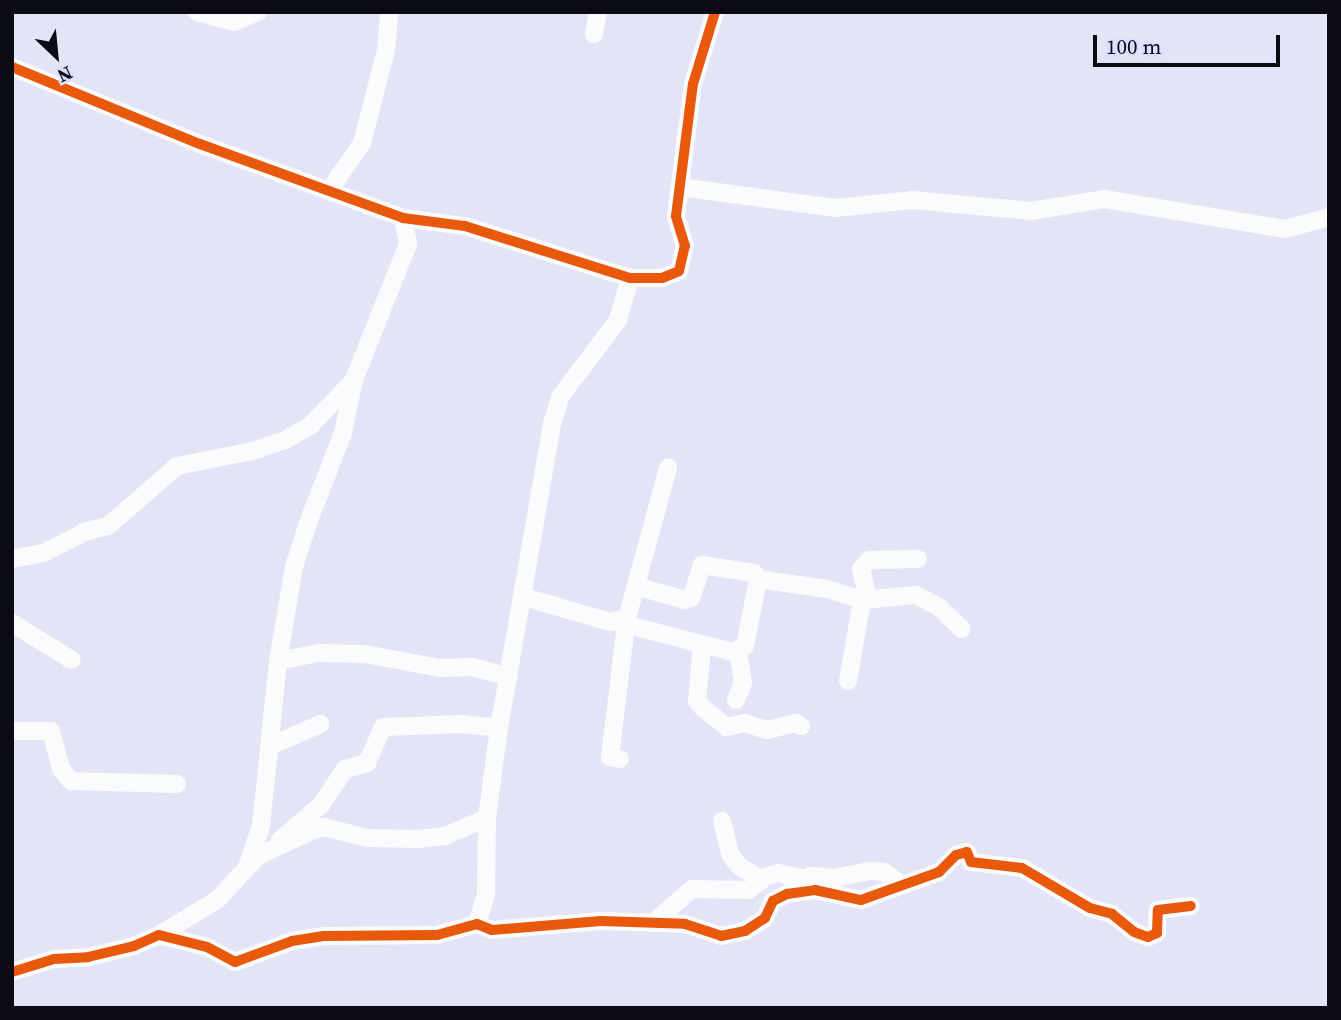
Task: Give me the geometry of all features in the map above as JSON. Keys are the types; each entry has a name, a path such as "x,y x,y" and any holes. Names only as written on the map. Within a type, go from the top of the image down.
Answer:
{"street":[{"path":"197,12 234,22 258,12"},
{"path":"330,189 362,143 386,50 389,12"},
{"path":"594,34 598,12"},
{"path":"12,67 200,144 330,189 403,218 465,226 630,278 662,278 679,271 685,246 676,216 693,84 715,12"},
{"path":"680,187 835,208 912,200 1031,211 1104,199 1285,229 1329,217"},
{"path":"246,869 261,826 278,661 294,567 343,433 354,380 408,244 403,218"},
{"path":"477,924 486,895 487,818 499,728 524,597 539,482 560,397 618,320 630,278"},
{"path":"12,559 43,553 87,531 108,526 177,466 253,451 288,439 311,425 354,380"},
{"path":"620,759 610,757 623,624 627,618 668,468"},
{"path":"848,681 866,590 861,569 869,560 918,559"},
{"path":"524,597 733,653 745,646 750,632 758,579 754,573 702,565 691,598 635,586"},
{"path":"758,579 827,589 862,600 916,595 962,629"},
{"path":"12,623 72,660"},
{"path":"702,645 697,701 702,707 727,727 745,723 767,730 796,723 801,726"},
{"path":"736,701 743,683 738,649"},
{"path":"278,661 318,653 365,654 440,668 472,667 509,677"},
{"path":"272,721 295,732"},
{"path":"270,746 295,732 320,724"},
{"path":"12,972 54,959 88,957 134,946 159,935 217,900 258,856 321,805 345,769 367,763 383,727 461,724 499,728"},
{"path":"12,731 51,731 61,769 71,781 177,784"},
{"path":"258,856 324,827 367,838 416,839 445,836 487,818"},
{"path":"722,821 730,854 739,866 762,880"},
{"path":"159,935 207,947 235,962 292,941 324,936 437,935 477,924 492,930 601,921 685,924 721,936 745,931 765,918 774,901 787,894 815,890 861,900 939,872 956,855 967,852 971,862 1022,868 1090,908 1112,914 1134,932 1148,937 1157,933 1154,919 1158,910 1192,905"},
{"path":"653,923 692,889 749,890 778,873 801,878 834,878 870,871 884,872 903,885"},
{"path":"787,894 801,878"}],"cycle path":[{"path":"12,67 200,144 403,218 465,226 630,278 662,278 679,271 685,246 676,216 693,84 715,12"},
{"path":"12,972 54,959 88,957 134,946 159,935 207,947 235,962 292,941 324,936 437,935 477,924 492,930 601,921 685,924 721,936 745,931 765,918 773,901 787,894 815,890 861,900 939,872 956,855 967,852 971,862 1022,868 1090,908 1112,914 1134,932 1148,937 1157,933 1158,910 1191,906"}]}
